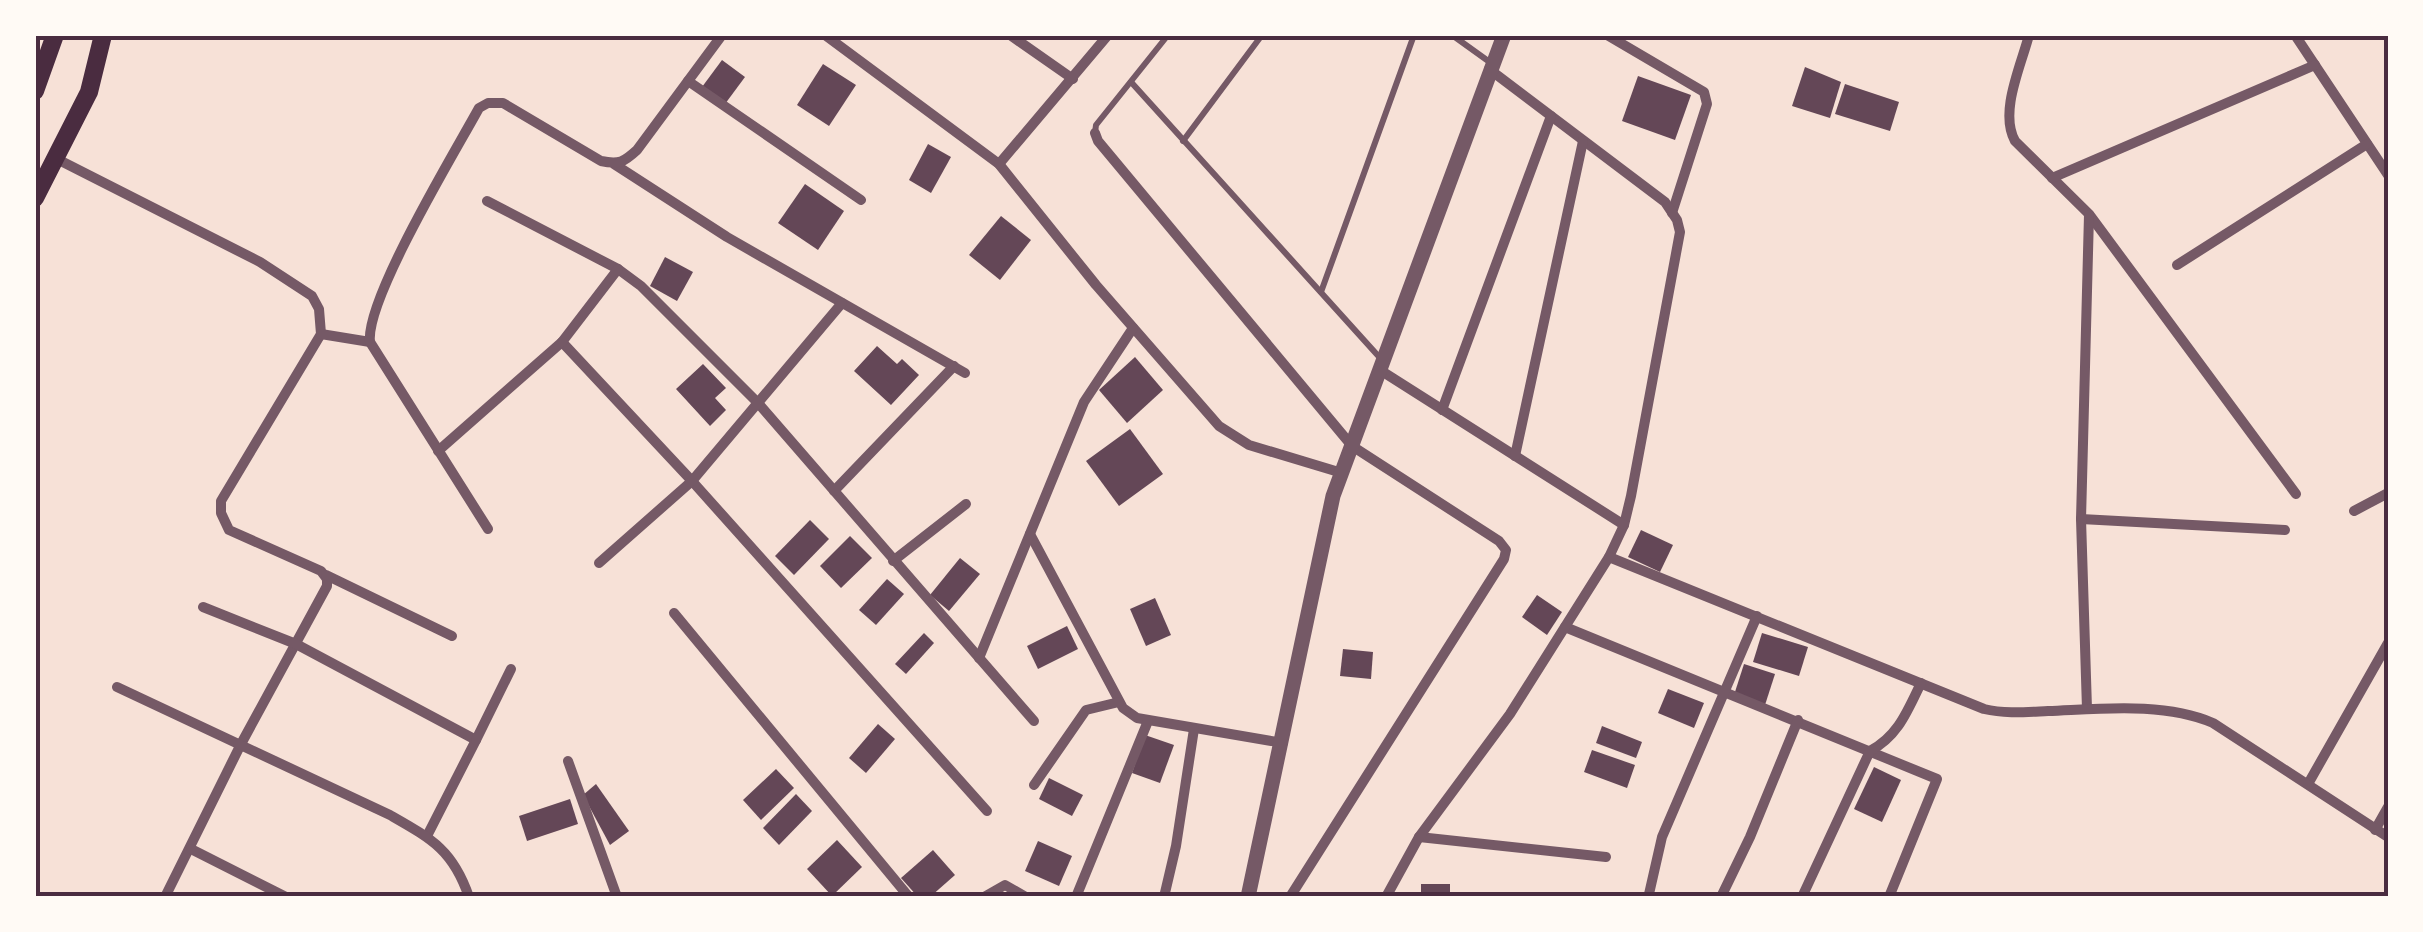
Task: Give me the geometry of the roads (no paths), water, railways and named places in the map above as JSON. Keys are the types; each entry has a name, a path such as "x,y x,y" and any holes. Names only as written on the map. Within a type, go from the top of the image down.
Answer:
{"main road":[{"path":"35,91 55,35"},
{"path":"35,198 89,92 102,35"}],"street":[{"path":"614,164 637,150 722,35"},
{"path":"825,35 999,164 1219,426 1250,445 1342,474"},
{"path":"1010,35 1073,79"},
{"path":"999,164 1108,35"},
{"path":"1248,897 1333,496 1504,35"},
{"path":"1607,35 1704,92 1707,104 1672,213"},
{"path":"2029,35 2008,122 2015,142 2089,214 2296,494"},
{"path":"2295,35 2388,175"},
{"path":"1386,897 1419,837 1510,714 1609,558 1624,525 1681,243 1677,220 1664,202 1490,66"},
{"path":"2052,178 2315,66"},
{"path":"688,81 860,200"},
{"path":"488,529 370,342 370,325 406,242 479,108 488,103 503,103 601,161 614,164 727,238 965,373"},
{"path":"1442,410 1551,116"},
{"path":"1095,133 1352,446 1506,550 1290,897"},
{"path":"1515,456 1584,141"},
{"path":"2177,264 2367,144"},
{"path":"55,158 260,262 312,296 320,308 321,334 221,501 221,513 229,530 452,636"},
{"path":"487,200 618,269 641,286 758,403 1034,721"},
{"path":"2087,710 2081,519 2089,214"},
{"path":"438,452 562,342 618,269"},
{"path":"599,562 692,481 842,303"},
{"path":"979,658 1084,402 1133,328"},
{"path":"321,334 370,342"},
{"path":"562,342 987,811"},
{"path":"834,491 954,366"},
{"path":"1381,366 1442,410 1624,525"},
{"path":"2354,511 2388,494"},
{"path":"893,561 966,504"},
{"path":"2081,519 2285,530"},
{"path":"1030,534 1119,702 1137,718 1283,743"},
{"path":"1609,558 1995,712 2087,710 2178,712 2195,716 2388,837"},
{"path":"165,897 326,586 325,574"},
{"path":"203,606 296,644 476,740"},
{"path":"674,614 909,897"},
{"path":"1649,894 1662,837 1757,616"},
{"path":"1565,627 1936,779 1889,897"},
{"path":"2308,784 2388,644"},
{"path":"427,836 511,670"},
{"path":"1802,897 1870,750 1889,741 1921,684"},
{"path":"117,687 427,836 459,868 469,897"},
{"path":"1034,785 1086,710 1119,702"},
{"path":"1076,897 1148,720"},
{"path":"1721,897 1798,720"},
{"path":"1164,897 1194,729"},
{"path":"568,761 617,897"},
{"path":"2375,830 2388,807"},
{"path":"1419,837 1606,857"},
{"path":"191,849 286,897"},
{"path":"984,897 1005,885 1026,897"}],"lane":[{"path":"1095,133 1096,125 1168,35"},
{"path":"1184,140 1262,35"},
{"path":"1321,293 1414,35"},
{"path":"1452,35 1490,66"},
{"path":"1131,82 1321,293 1381,366"}]}
